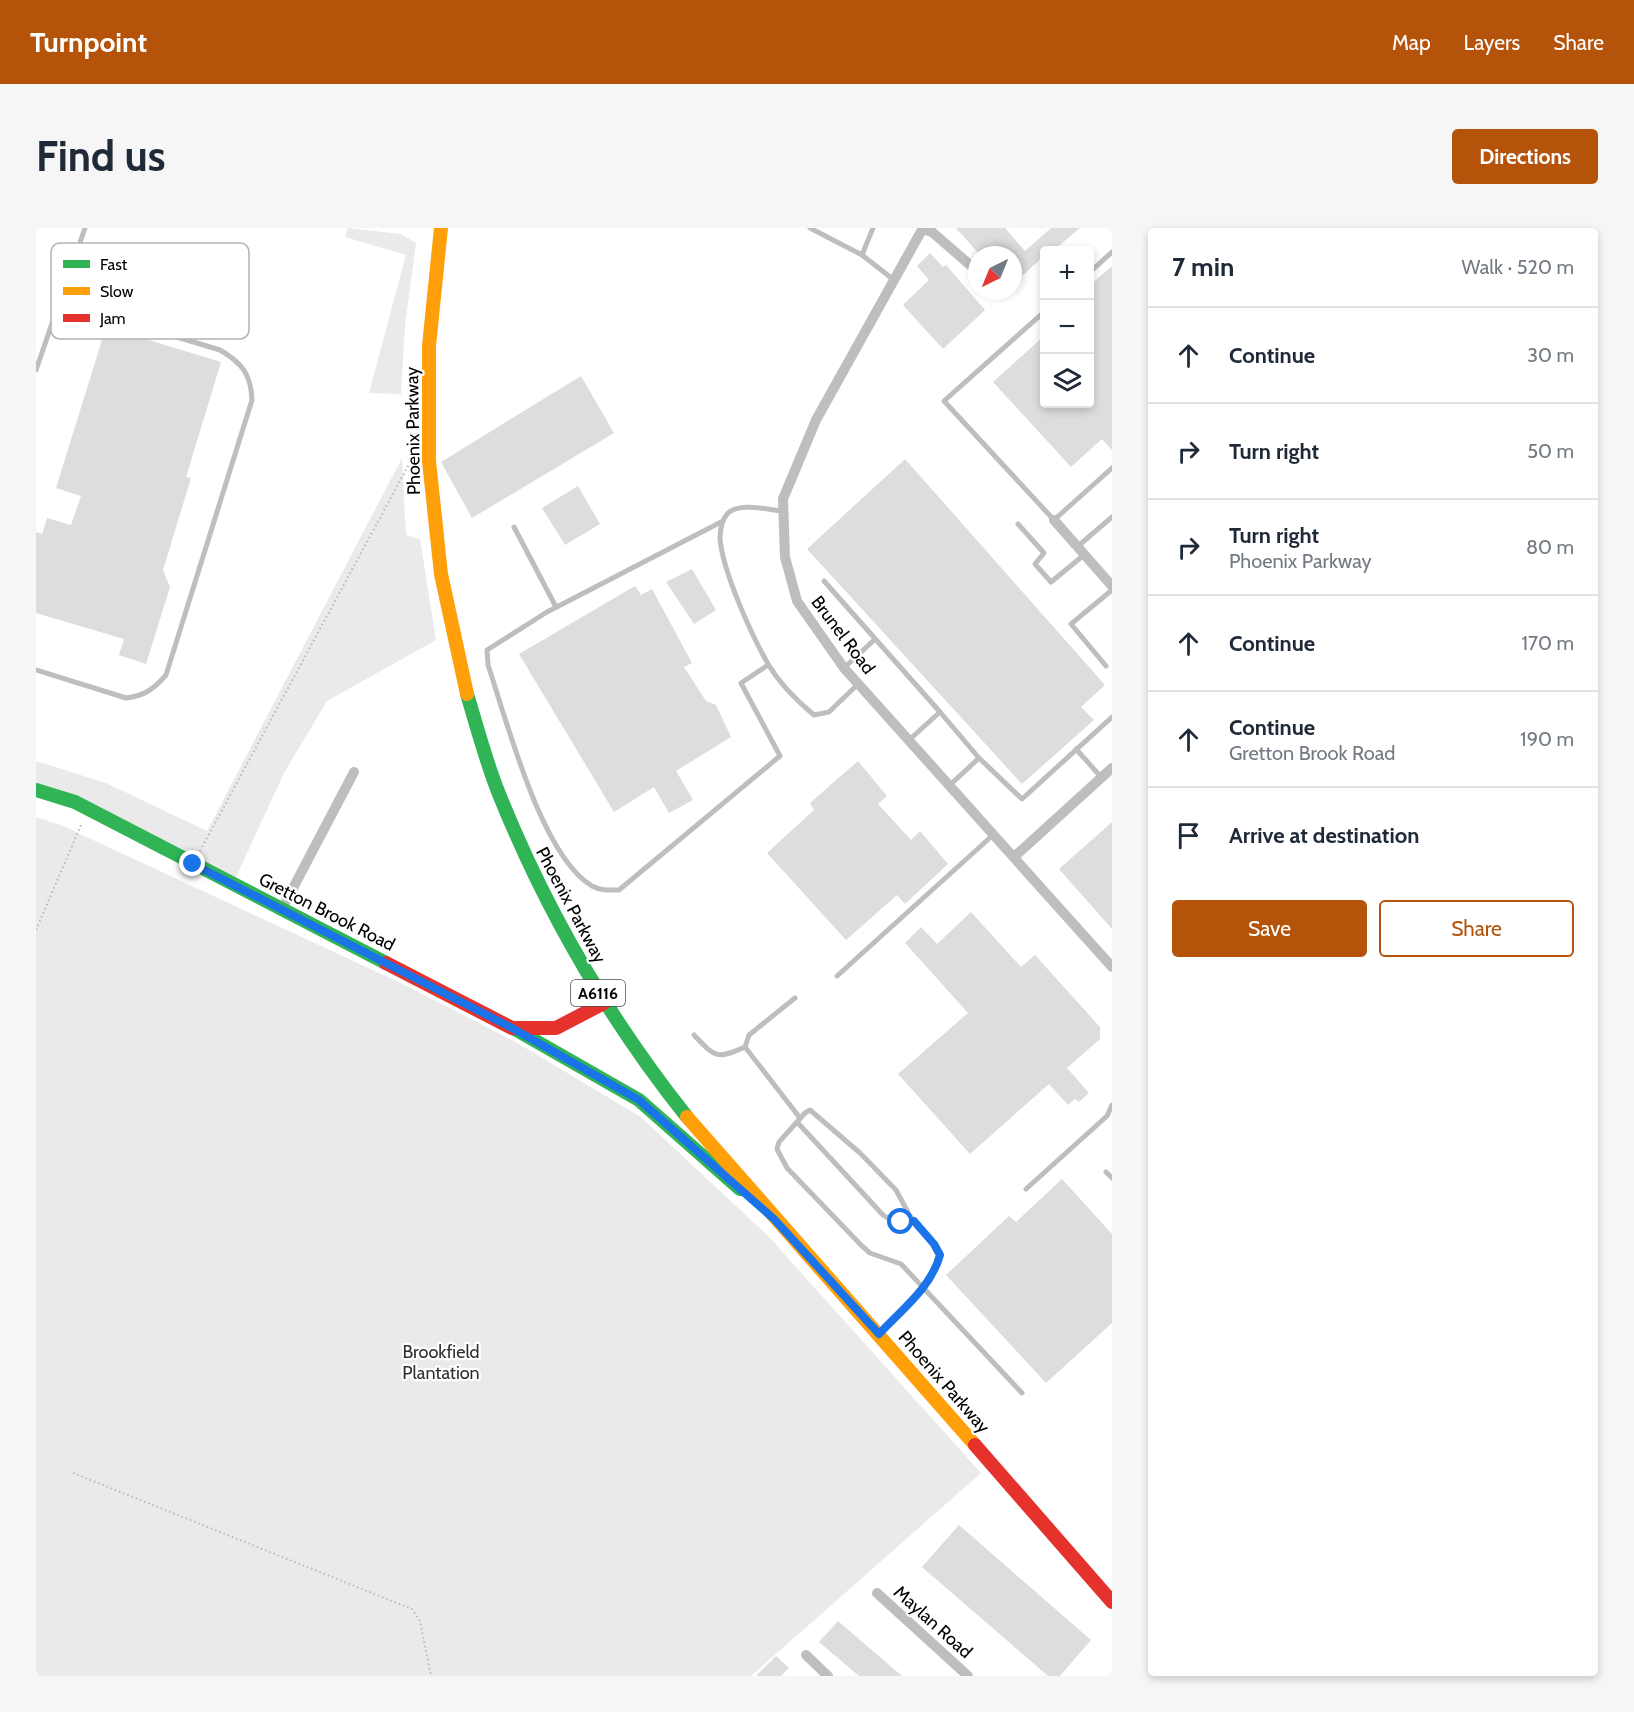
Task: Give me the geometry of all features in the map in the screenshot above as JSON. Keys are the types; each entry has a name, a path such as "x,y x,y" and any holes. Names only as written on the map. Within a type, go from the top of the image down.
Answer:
{"main road":[{"name":"Phoenix Parkway","path":"438,229 427,413 428,474 442,594 464,688 504,810 548,908 604,1003 669,1095 774,1219 879,1334 1112,1602"},
{"name":"Gretton Brook Road","path":"36,790 75,802 512,1028 556,1028 604,1003"},
{"path":"512,1028 639,1100 774,1219"}],"street":[{"path":"922,229 932,232 968,262"},
{"name":"Brunel Road","path":"922,229 816,420 783,499 785,556 797,601 844,668 1112,967"},
{"path":"1054,520 1112,588"},
{"path":"1014,857 1112,768"},
{"path":"282,909 354,772"},
{"name":"Maylan Road","path":"877,1593 968,1676"},
{"path":"806,1655 828,1676"}],"lane":[{"path":"79,243 85,228"},
{"path":"810,228 862,255 894,280"},
{"path":"862,255 873,228"},
{"path":"1094,268 1112,252"},
{"path":"1040,316 944,401 1054,520 1112,468"},
{"path":"36,370 51,323"},
{"path":"36,670 126,698 140,696 155,688 166,675 252,400 251,383 246,371 234,358 220,350 184,339"},
{"path":"768,665 741,683 780,756 619,890 604,890 592,886 564,858 531,796 488,665 487,650 556,607 723,520 730,511 744,507 782,512"},
{"path":"1018,524 1044,554 1035,564 1051,582 1112,517"},
{"path":"723,520 720,538 730,575 768,665 790,695 814,715 829,712 858,684"},
{"path":"514,527 556,607"},
{"path":"824,581 980,758 1022,799 1112,717"},
{"path":"1106,666 1071,624 1112,588"},
{"path":"844,668 874,640"},
{"path":"909,740 940,712"},
{"path":"1076,749 1101,777"},
{"path":"950,785 980,758"},
{"path":"837,975 993,835"},
{"path":"745,1047 749,1035 795,998"},
{"path":"694,1035 711,1054 720,1056 745,1047"},
{"path":"745,1047 799,1120 884,1215 891,1220 914,1221"},
{"path":"1026,1189 1107,1116 1112,1105"},
{"path":"879,1334 923,1288 937,1268 940,1255 934,1244 914,1221 896,1190 815,1112 805,1113 779,1142 777,1149 787,1168 870,1253 901,1264 923,1288 1022,1393"},
{"path":"1106,1172 1112,1178"}],"path":[{"path":"193,864 416,451"},
{"path":"36,930 81,825"},
{"path":"73,1473 412,1609 420,1621 431,1676"}],"green space":[{"path":"348,228 401,234 416,243 405,326 401,394 369,393 406,255 345,237"},
{"path":"402,458 406,535 420,539 436,640 327,701 284,773 236,877 36,786 36,761 106,783 207,831"},
{"name":"Brookfield Plantation","path":"36,817 63,826 405,985 514,1041 641,1117 770,1238 981,1473 751,1676 36,1676"}],"building":[{"path":"956,228 1005,228 1021,246 972,246"},
{"path":"1051,228 1080,228 1059,246 1040,246 1040,260 1022,276 1022,248 1025,251"},
{"path":"930,253 943,267 946,265 968,290 968,300 976,300 985,310 943,349 903,305 929,280 917,266"},
{"path":"1112,266 1112,450 1102,439 1071,467 993,382 1040,340 1040,408 1094,408 1094,282"},
{"path":"102,339 145,339 221,362 186,477 191,478 163,570 170,587 146,664 119,655 124,639 36,613 36,532 42,534 47,518 71,525 81,496 56,488"},
{"path":"581,376 614,433 472,518 441,462"},
{"path":"905,459 1105,685 1081,707 1094,720 1022,784 807,549"},
{"path":"578,486 600,524 565,545 542,508"},
{"path":"692,569 716,610 694,624 666,582"},
{"path":"635,586 641,595 652,589 692,663 684,667 706,701 716,705 731,737 676,771 693,800 669,813 654,787 614,812 519,654"},
{"path":"858,761 887,796 878,804 911,840 920,831 948,864 905,904 897,895 846,940 767,853 814,810 810,803"},
{"path":"1112,822 1112,929 1059,869"},
{"path":"971,912 1021,967 1035,955 1100,1027 1100,1039 1067,1068 1089,1093 1079,1102 1075,1099 1068,1105 1049,1084 970,1154 898,1074 968,1013 905,943 921,927 937,944"},
{"path":"1062,1179 1112,1234 1112,1323 1046,1383 946,1275 1009,1216 1016,1222"},
{"path":"959,1525 1091,1640 1060,1676 1048,1676 922,1567"},
{"path":"838,1621 902,1676 859,1676 819,1642"},
{"path":"776,1656 789,1668 781,1676 756,1676"}],"traffic: fast":[{"path":"467,694 499,794 537,880 581,963 606,1003 631,1042 687,1117"},
{"path":"36,790 75,802 386,963"},
{"path":"513,1028 639,1100 740,1189"}],"traffic: slow":[{"path":"441,228 429,346 429,461 441,574 467,694"},
{"path":"687,1117 975,1445"}],"traffic: jam":[{"path":"386,963 512,1028 556,1028 604,1003"},
{"path":"975,1445 1112,1602"}],"route":[{"path":"193,864 512,1028 639,1100 774,1219 879,1334 923,1288 937,1268 940,1255 934,1244 914,1221 901,1222"}]}
